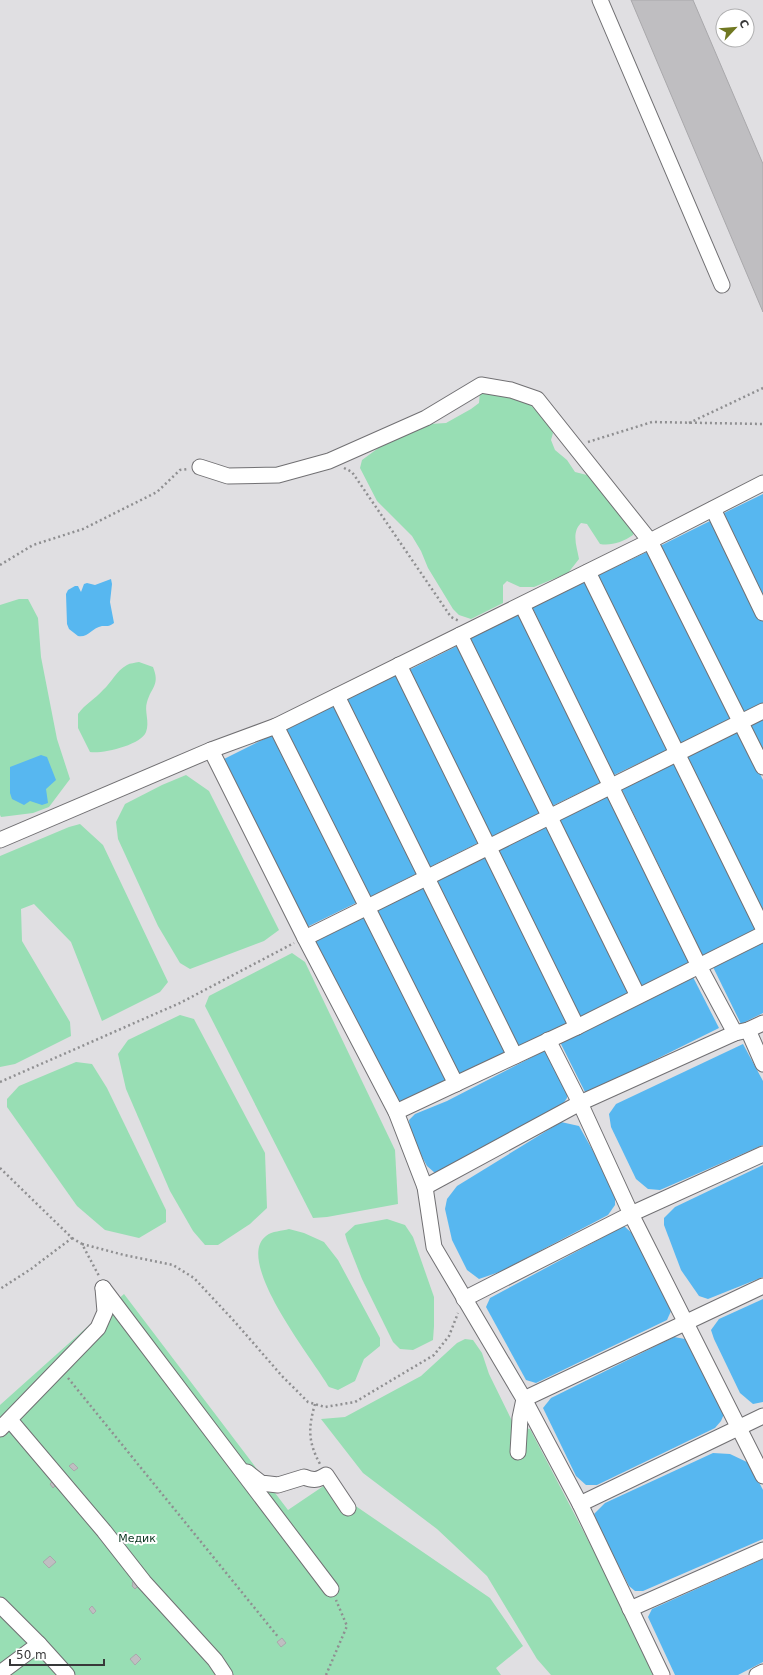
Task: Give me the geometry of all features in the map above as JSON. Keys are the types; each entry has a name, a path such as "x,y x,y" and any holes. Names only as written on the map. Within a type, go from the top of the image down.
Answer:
{"lane":[{"path":"600,0 722,285"},
{"path":"200,467 228,476 278,475 329,461 426,418 481,385 511,390 537,399 650,541 763,767"},
{"path":"0,840 211,750 276,726 588,572 763,483"},
{"path":"713,509 763,613"},
{"path":"588,572 763,928"},
{"path":"522,604 699,966 763,1064"},
{"path":"466,632 548,816 638,996"},
{"path":"399,665 577,1026"},
{"path":"337,696 515,1056"},
{"path":"305,938 548,816 763,711"},
{"path":"276,726 368,906 456,1084"},
{"path":"211,750 305,938 396,1112 425,1187 434,1247 524,1399 580,1504 662,1675"},
{"path":"396,1112 577,1026 763,934"},
{"path":"425,1187 580,1103 763,1023"},
{"path":"548,1040 580,1103 631,1214 763,1476"},
{"path":"464,1299 631,1214 763,1154"},
{"path":"524,1399 763,1286"},
{"path":"103,1288 105,1312 98,1328 5,1425 104,1531 144,1582 215,1660 226,1675"},
{"path":"103,1288 331,1589"},
{"path":"518,1452 520,1418 524,1399"},
{"path":"580,1504 763,1416"},
{"path":"238,1466 261,1483 278,1485 304,1477 319,1480 326,1475 348,1508"},
{"path":"630,1609 763,1550"},
{"path":"0,1605 39,1644 66,1675"},
{"path":"0,1673 39,1644"},
{"path":"757,1675 763,1672"}],"path":[{"path":"688,423 763,388"},
{"path":"574,446 652,422 763,424"},
{"path":"329,461 352,472 451,617 466,632"},
{"path":"0,564 33,545 83,529 157,492 180,470 200,467"},
{"path":"0,1082 180,1003 305,938"},
{"path":"0,1168 72,1238 82,1244 124,1255 173,1265 194,1278 282,1376 308,1402 325,1406 355,1402 434,1355 448,1336 464,1299"},
{"path":"0,1289 31,1269 72,1238"},
{"path":"82,1244 98,1271 103,1288"},
{"path":"60,1368 279,1638"},
{"path":"316,1404 310,1423 311,1442 326,1475"},
{"path":"326,1675 347,1626 331,1589"}],"green space":[{"path":"480,391 523,398 542,416 553,433 551,440 555,450 567,460 575,472 587,475 631,524 634,532 633,535 625,540 613,544 600,544 587,524 581,523 575,536 579,559 568,573 534,587 520,587 507,581 503,585 503,603 471,619 459,615 453,609 428,568 421,551 412,536 377,501 360,468 362,460 388,441 430,424 446,423 471,409 479,403"},
{"path":"19,599 28,599 38,618 41,657 57,739 70,779 49,807 33,813 1,817 0,605"},
{"path":"139,662 153,667 156,678 146,705 146,732 143,737 130,745 104,752 90,752 78,728 78,714 106,687 123,667"},
{"path":"186,775 209,791 279,930 264,941 190,969 180,963 158,926 118,839 116,822 125,804 162,785"},
{"path":"80,824 103,845 168,982 160,992 102,1021 71,942 34,904 21,909 22,941 70,1022 71,1036 15,1064 0,1067 0,856 69,827"},
{"path":"292,953 305,962 395,1150 398,1204 327,1217 313,1218 205,1006 209,996"},
{"path":"180,1015 194,1019 265,1153 267,1208 250,1224 218,1245 205,1245 193,1231 170,1191 126,1089 118,1054 128,1040"},
{"path":"76,1062 92,1064 107,1088 166,1210 166,1222 139,1238 105,1230 77,1206 7,1107 7,1099 19,1086"},
{"path":"387,1219 405,1225 413,1237 434,1297 433,1340 413,1350 400,1349 393,1342 362,1279 345,1234 355,1225"},
{"path":"289,1229 304,1233 324,1242 338,1260 380,1338 380,1346 364,1359 355,1381 338,1390 329,1387 294,1335 268,1288 260,1267 259,1249 266,1236 274,1232"},
{"name":"Медик","path":"124,1294 288,1510 325,1485 490,1598 523,1646 496,1668 501,1675 0,1675 0,1405"},
{"path":"465,1339 473,1340 482,1353 489,1374 514,1425 530,1429 613,1588 654,1675 551,1675 537,1659 487,1576 437,1529 363,1473 321,1419 345,1417 421,1376 457,1343"}],"water":[{"path":"763,494 763,599 722,514"},
{"path":"714,519 763,620 763,703 742,714 660,546"},
{"path":"651,550 733,718 679,745 597,576"},
{"path":"111,579 112,584 110,602 114,623 109,626 99,627 85,636 78,636 69,629 67,624 66,594 68,590 78,586 81,592 84,584 87,583 95,585"},
{"path":"587,581 669,749 614,775 532,607"},
{"path":"522,613 604,781 550,807 468,639"},
{"path":"461,644 543,812 488,839 407,671"},
{"path":"398,674 480,842 426,869 344,701"},
{"path":"338,704 420,872 366,899 284,730"},
{"path":"763,718 763,759 747,726"},
{"path":"739,731 763,780 763,917 685,757"},
{"path":"276,733 360,901 305,928 222,760"},
{"path":"41,755 47,757 56,780 46,789 48,803 42,805 30,801 24,805 12,799 10,793 10,767"},
{"path":"675,762 757,930 703,956 621,788"},
{"path":"611,794 693,962 639,989 557,821"},
{"path":"550,824 632,992 578,1019 496,850"},
{"path":"488,856 570,1024 515,1050 433,882"},
{"path":"429,885 511,1053 457,1080 375,911"},
{"path":"368,914 452,1081 398,1108 314,941"},
{"path":"763,942 763,1013 741,1024 713,967"},
{"path":"693,977 719,1028 586,1094 560,1042"},
{"path":"743,1044 763,1081 763,1145 660,1190 648,1189 636,1179 611,1127 609,1114 616,1104"},
{"path":"546,1050 567,1094 567,1098 563,1104 435,1173 427,1166 411,1137 409,1120 415,1114 447,1101"},
{"path":"561,1122 579,1126 597,1158 615,1198 615,1205 608,1215 502,1271 479,1279 467,1270 452,1240 445,1209 447,1199 457,1186"},
{"path":"763,1165 763,1277 708,1299 699,1296 681,1270 664,1225 664,1218 675,1207"},
{"path":"624,1226 633,1234 671,1311 667,1320 536,1383 526,1380 486,1307 490,1298"},
{"path":"763,1299 763,1402 753,1404 740,1393 711,1330 719,1319"},
{"path":"674,1337 685,1339 724,1414 721,1421 715,1428 597,1485 586,1485 576,1476 543,1408 551,1398"},
{"path":"713,1453 730,1454 749,1463 763,1490 763,1539 643,1591 635,1591 629,1586 594,1514 605,1503"},
{"path":"763,1559 763,1662 738,1675 675,1675 648,1617 652,1609"}],"building":[{"path":"631,0 693,0 763,164 763,312"},
{"path":"73,1463 78,1468 74,1471 69,1466"},
{"path":"54,1480 57,1484 53,1488 50,1484"},
{"path":"125,1531 128,1535 123,1540 120,1536"},
{"path":"50,1556 56,1562 49,1568 43,1562"},
{"path":"135,1579 140,1584 135,1589 132,1586 132,1583"},
{"path":"92,1606 96,1611 93,1614 89,1609"},
{"path":"282,1638 286,1643 281,1647 277,1642"},
{"path":"136,1654 141,1659 135,1665 130,1659"}]}
